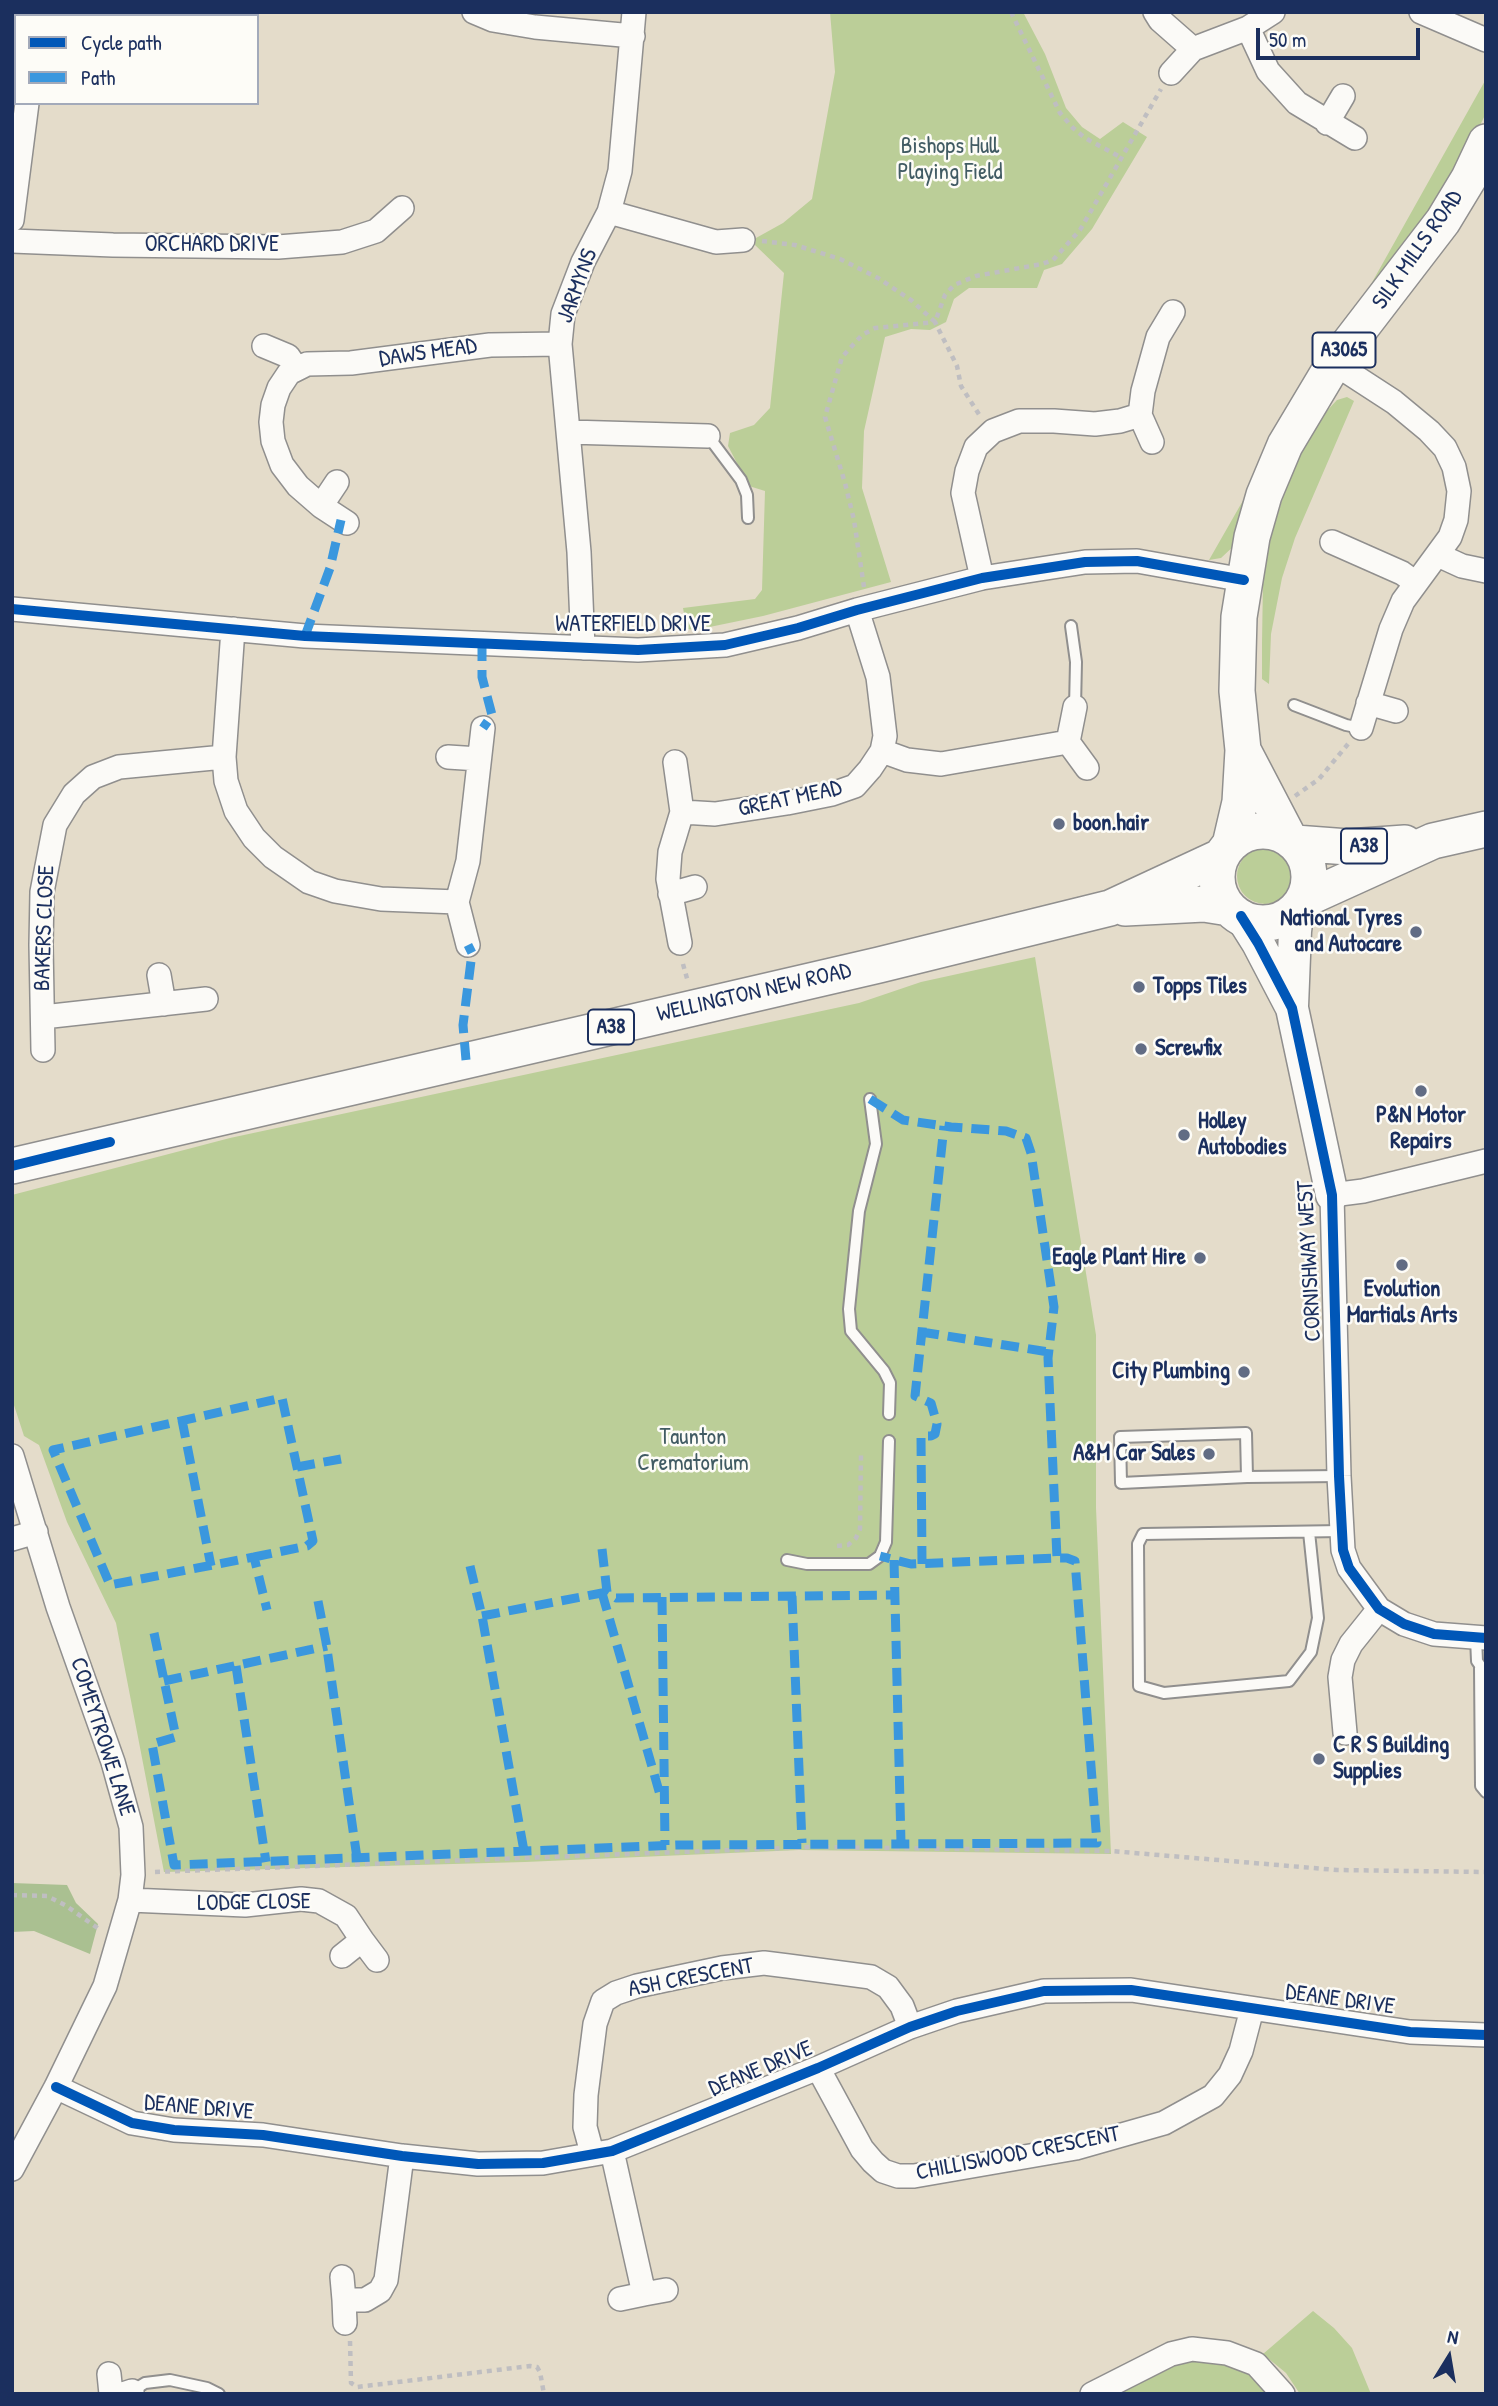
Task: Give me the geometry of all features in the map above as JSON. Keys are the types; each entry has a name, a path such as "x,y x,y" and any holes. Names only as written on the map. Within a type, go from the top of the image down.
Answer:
{"main road":[{"name":"SILK MILLS ROAD","path":"1226,850 1240,802 1243,750 1237,691 1237,657 1244,580 1264,495 1285,445 1334,363 1443,221 1486,142"},
{"name":"SILK MILLS ROAD","path":"1243,750 1292,841"},
{"name":"A38","path":"1226,850 1243,835 1258,831 1274,832 1292,841 1348,847 1433,841 1478,834"},
{"name":"A38","path":"1292,841 1304,855 1309,870 1309,885 1301,903"},
{"name":"A38","path":"1235,912 1255,922 1271,922 1286,917 1301,903 1433,841"},
{"name":"WELLINGTON NEW ROAD","path":"1110,908 1226,850"},
{"path":"1226,850 1217,877 1223,898 1235,912"},
{"name":"WELLINGTON NEW ROAD","path":"12,1166 879,965 1110,908 1204,904 1235,912"}],"street":[{"path":"474,12 493,20 535,27 633,36"},
{"name":"JARMYNS","path":"583,648 579,552 560,344 563,314 583,262 609,212 620,171 634,12"},
{"path":"1155,12 1160,20 1193,49"},
{"path":"1171,73 1193,49 1248,28 1273,12"},
{"path":"1420,12 1486,40"},
{"path":"1248,28 1268,71 1297,103 1355,138"},
{"path":"1327,123 1343,96"},
{"path":"12,220 27,105"},
{"name":"ORCHARD DRIVE","path":"12,241 278,247 342,242 376,231 402,208"},
{"path":"609,212 713,251 743,240"},
{"path":"1152,443 1140,415 1150,335 1173,312"},
{"name":"DAWS MEAD","path":"298,369 307,364 351,363 490,345 560,344"},
{"path":"264,346 288,356 298,369 289,373 279,388 273,405 273,441 282,465 298,486 346,523"},
{"path":"1334,363 1394,402 1429,430 1445,448 1454,467 1459,491 1456,520 1450,537 1403,601 1391,629 1361,728"},
{"path":"982,578 963,492 976,447 993,431 1019,421 1095,424 1140,415"},
{"path":"569,432 692,441"},
{"path":"321,506 337,482"},
{"path":"1332,542 1351,561 1402,573 1416,583"},
{"path":"1438,555 1462,566 1486,571"},
{"name":"WATERFIELD DRIVE","path":"12,609 305,636 638,650 725,645 982,578 1085,562 1137,561 1244,580"},
{"path":"862,609 878,677 884,718 882,751 906,760 941,764 1068,742"},
{"path":"233,629 224,757 229,791 236,811 248,829 273,857 309,882 335,891 381,899 457,902"},
{"path":"1368,703 1396,711"},
{"path":"1075,707 1068,742 1087,768"},
{"path":"468,945 457,902 468,862 482,729"},
{"name":"GREAT MEAD","path":"682,812 715,814 832,794 855,786 882,751"},
{"name":"BAKERS CLOSE","path":"43,1050 42,892 55,825 74,794 93,777 119,766 224,757"},
{"path":"447,757 479,760"},
{"path":"675,762 682,812 670,852 670,894 680,943"},
{"path":"670,894 695,887"},
{"name":"CORNISHWAY WEST","path":"1301,903 1295,931 1292,1008 1332,1195 1343,1550 1349,1568 1379,1609"},
{"name":"CORNISHWAY WEST","path":"1235,912 1258,943 1292,1008"},
{"path":"159,975 164,1004"},
{"name":"BAKERS CLOSE","path":"43,1017 206,999"},
{"path":"1332,1195 1363,1191 1486,1161"},
{"name":"COMEYTROWE LANE","path":"12,1456 58,1607 113,1762 131,1827 133,1875 121,1936 105,1986 12,2169"},
{"path":"12,1539 36,1532"},
{"path":"1345,1734 1340,1677 1343,1660 1351,1644 1379,1609 1404,1624 1434,1634 1481,1638"},
{"name":"LODGE CLOSE","path":"130,1900 245,1905 301,1899 319,1901 346,1916 377,1960"},
{"path":"342,1956 362,1940"},
{"name":"ASH CRESCENT","path":"643,2294 602,2152 585,2127 595,2024 603,2001 637,1986 722,1968 764,1963 871,1978 888,1987 902,2006 910,2027"},
{"name":"DEANE DRIVE","path":"56,2087 132,2123 174,2130 263,2135 402,2157 478,2164 542,2163 602,2152 818,2068 910,2027 957,2011 1044,1991 1130,1990 1410,2032 1486,2035"},
{"name":"CHILLISWOOD CRESCENT","path":"818,2068 862,2149 873,2162 883,2171 898,2176 914,2176 1076,2148 1164,2123 1213,2096 1230,2075 1241,2051 1252,2009"},
{"path":"344,2300 365,2300 380,2291 386,2280 402,2157"},
{"path":"620,2300 666,2290"},
{"path":"1091,2394 1171,2354 1192,2349 1227,2353 1256,2364 1283,2394"}],"lane":[{"path":"692,441 741,480 747,495 748,518"},
{"path":"1071,626 1076,662 1075,707"},
{"path":"1294,705 1346,726 1361,728"},
{"path":"870,1099 876,1144 859,1211 854,1282 849,1309 851,1331 884,1371 890,1383 889,1414"},
{"path":"1247,1477 1246,1433 1120,1437 1121,1483 1339,1476"},
{"path":"787,1560 807,1564 869,1564 880,1556 887,1542 889,1441"},
{"path":"1310,1532 1318,1618 1311,1652 1289,1681 1164,1693 1139,1686 1138,1544 1143,1534 1342,1531"},
{"path":"1481,1638 1477,1661 1483,1670 1481,1786 1486,1792"},
{"path":"119,2388 170,2380 207,2388 219,2394"}],"path":[{"path":"1011,12 1060,114 1086,138 1122,158"},
{"path":"935,322 945,295 954,285 976,276 1053,260 1080,230 1171,73"},
{"path":"743,240 795,245 840,259 878,278 911,300 935,322 957,366 966,396 993,431"},
{"path":"862,609 854,520 825,417 832,388 842,357 862,335 875,328 935,322"},
{"path":"680,943 684,970 695,1007"},
{"path":"829,1548 848,1545 856,1538 860,1529 861,1453"},
{"path":"133,1875 164,1870 812,1847 1111,1851 1337,1870 1486,1872"},
{"path":"12,1895 47,1896 101,1930 121,1936"},
{"path":"344,2300 349,2320 351,2383 357,2387 530,2366 537,2367 540,2372 544,2394"}],"green space":[{"name":"Bishops Hull Playing Field","path":"830,12 1023,12 1045,54 1066,108 1082,127 1100,139 1123,122 1147,137 1092,229 1062,264 1044,270 1037,288 969,288 954,299 946,322 930,330 911,329 885,337 864,431 862,488 891,582 763,616 695,630 687,629 683,608 755,599 762,590 765,491 749,486 728,446 730,433 754,425 770,408 784,273 755,245 756,238 783,223 812,199 835,72"},
{"path":"1486,79 1486,113 1458,171 1356,311"},
{"path":"1347,397 1354,401 1295,538 1282,578 1271,634 1269,684 1262,679 1262,643 1263,581 1269,542 1290,475 1309,438 1337,400"},
{"path":"1261,469 1237,543 1221,558 1209,560"},
{"path":"1259,848 1271,848 1281,852 1289,860 1293,876 1289,892 1281,900 1271,904 1259,904 1249,900 1241,892 1237,882 1237,870 1241,860 1249,852"},
{"name":"Taunton Crematorium","path":"1035,957 1096,1335 1096,1508 1111,1854 799,1850 525,1862 164,1872 116,1623 67,1522 39,1445 24,1436 12,1399 12,1195 230,1138 859,1003 921,982"},
{"path":"12,1883 67,1885 76,1903 98,1924 90,1954 34,1931 12,1932"},
{"path":"1313,2311 1334,2328 1352,2348 1371,2394 1300,2394 1286,2373 1263,2354"},
{"path":"1213,2357 1253,2374 1273,2394 1108,2394 1174,2359"}],"marked path":[{"path":"305,636 330,568 341,520"},
{"path":"482,643 482,677 492,715 483,728"},
{"path":"466,1060 463,1025 472,953 468,945"},
{"path":"870,1099 903,1120 1006,1131 1026,1138 1031,1153 1054,1307 1048,1358 1057,1558"},
{"path":"922,1564 921,1436 935,1434 937,1424 931,1403 915,1396 944,1126"},
{"path":"921,1332 1049,1352"},
{"path":"254,1557 307,1546 313,1541 282,1398 53,1450 110,1585 254,1557 267,1610"},
{"path":"182,1420 211,1566"},
{"path":"297,1467 341,1459"},
{"path":"602,1549 607,1592 616,1598 894,1595"},
{"path":"154,1633 176,1737 152,1744 174,1865 678,1845 1097,1843 1075,1561 1057,1558 911,1564 880,1556"},
{"path":"894,1560 901,1843"},
{"path":"470,1566 482,1616 524,1851"},
{"path":"482,1616 607,1592"},
{"path":"602,1593 661,1798"},
{"path":"792,1596 802,1843"},
{"path":"662,1597 665,1845"},
{"path":"318,1601 357,1858"},
{"path":"164,1681 327,1646"},
{"path":"236,1666 266,1862"}],"cycle path":[{"path":"12,609 305,636 638,650 725,645 982,578 1085,562 1137,561 1244,580"},
{"path":"1241,916 1292,1008 1332,1195 1339,1476 1343,1550 1349,1568 1379,1609 1404,1624 1434,1634 1486,1638"},
{"path":"12,1166 110,1142"},
{"path":"56,2087 132,2123 174,2130 263,2135 402,2156 478,2164 543,2163 612,2151 818,2068 910,2027 957,2011 1044,1991 1131,1990 1410,2032 1486,2035"}],"place":[{"name":"boon.hair","path":"1059,824"},
{"name":"National Tyres and Autocare","path":"1416,932"},
{"name":"Topps Tiles","path":"1139,987"},
{"name":"Screwfix","path":"1141,1049"},
{"name":"P&N Motor Repairs","path":"1421,1091"},
{"name":"Holley Autobodies","path":"1184,1135"},
{"name":"Eagle Plant Hire","path":"1200,1258"},
{"name":"Evolution Martials Arts","path":"1402,1265"},
{"name":"City Plumbing","path":"1244,1372"},
{"name":"A&M Car Sales","path":"1209,1454"},
{"name":"C R S Building Supplies","path":"1319,1759"}]}
